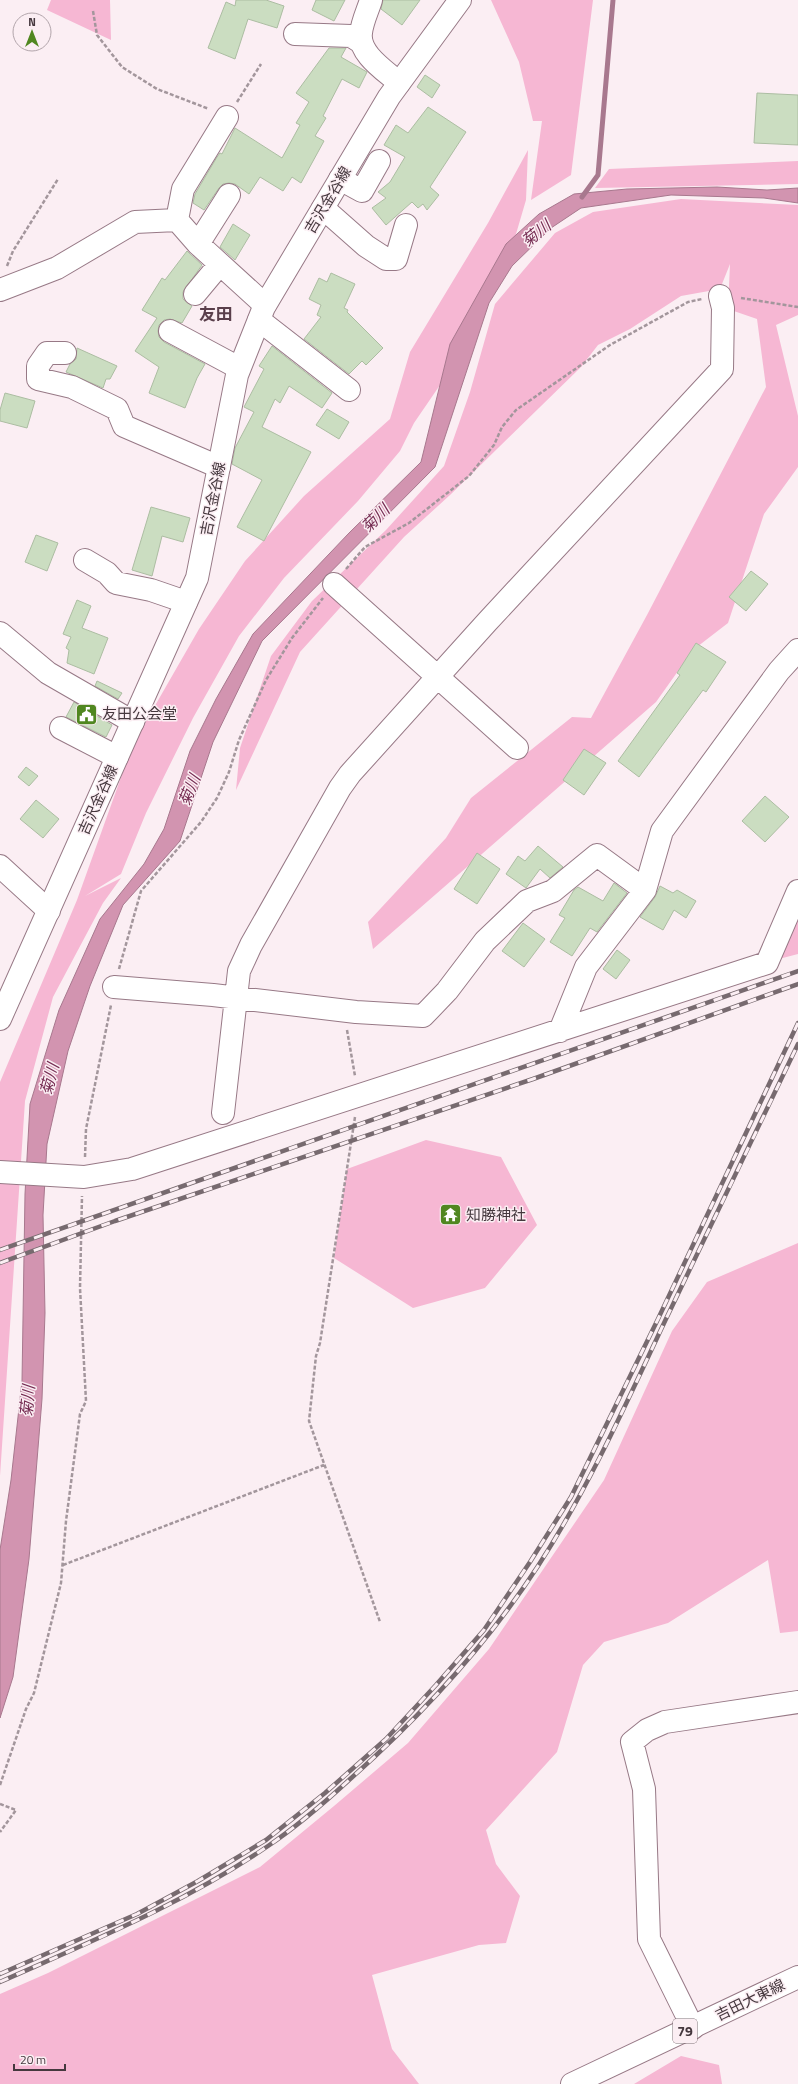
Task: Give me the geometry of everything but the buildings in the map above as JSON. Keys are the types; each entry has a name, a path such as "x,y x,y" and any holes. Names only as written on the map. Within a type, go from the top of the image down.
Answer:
{"street":[{"path":"371,0 360,34 363,47 373,60 399,83"},
{"name":"吉沢金谷線","path":"0,1019 6,996 49,911 197,578 240,368 262,312 340,179 399,83 460,0"},
{"path":"295,34 351,36 362,42"},
{"path":"177,220 183,188 227,117"},
{"path":"340,179 362,191 379,162"},
{"path":"198,244 229,195"},
{"path":"323,208 366,246 386,258 396,258 406,225"},
{"path":"177,220 198,244 220,264 262,312 349,390"},
{"path":"3,280 57,268 135,222 177,220"},
{"path":"195,294 220,264"},
{"path":"223,1113 238,971 251,945 340,788 350,774 439,677 492,616 722,369 723,308 720,296"},
{"path":"170,330 240,368"},
{"path":"65,353 47,353 38,366 38,379 72,387 117,409 124,426 219,467"},
{"path":"85,560 107,573 116,583 151,590 186,602"},
{"path":"334,584 517,748"},
{"path":"0,633 48,673 133,722"},
{"path":"560,1031 586,968 645,890 662,831 779,672 798,650"},
{"path":"62,728 117,757"},
{"path":"114,986 356,1012 423,1016 447,991 485,941 527,901 553,891 597,855 645,890"},
{"path":"0,866 49,911"},
{"path":"6,1172 84,1177 132,1169 767,964 798,891"},
{"path":"693,2028 649,1938 644,1788 632,1742 647,1730 665,1722 798,1702"},
{"name":"吉田大東線","path":"572,2084 798,1977"}],"path":[{"path":"93,11 97,35 122,67 157,89 227,117 261,64"},
{"path":"3,280 13,251 58,179"},
{"path":"0,1785 26,1709 34,1693 61,1583 66,1521 80,1414 86,1401 80,1288 80,1206 84,1177 86,1129 114,986 141,891 194,832 217,798 229,772 239,740 266,680 292,638 334,584 365,547 409,523 469,476 494,445 502,427 516,410 610,345 688,302 720,296 752,299 798,307"},
{"path":"356,1012 347,1030 359,1095 320,1343 316,1356 308,1421 380,1622"},
{"path":"63,1565 324,1465"},
{"path":"0,1804 16,1810 0,1832"}],"shaded area":[{"path":"51,0 110,0 111,40 52,12 47,10"},
{"path":"491,0 593,0 571,175 531,200 542,121 533,121 519,62"},
{"path":"528,150 526,200 516,234 474,323 440,385 414,423 400,451 358,501 284,578 239,636 193,718 146,813 121,874 85,896 121,878 103,903 53,997 25,1101 0,1476 0,1082 77,900 133,744 199,629 245,561 304,496 390,419 410,352 488,223"},
{"path":"798,161 798,184 595,188 609,169"},
{"path":"681,199 798,205 798,315 776,325 798,416 798,467 764,514 728,623 693,650 656,702 373,949 368,922 446,838 471,798 572,717 591,718 647,615 766,387 757,319 728,309 730,264 720,289 681,296 630,329 598,345 581,367 450,495 404,537 300,652 236,790 240,748 271,656 312,601 386,530 444,466 470,392 495,304 555,233 593,212"},
{"path":"798,909 798,954 775,960"},
{"path":"426,1140 501,1157 537,1225 485,1288 413,1308 334,1258 347,1169"},
{"path":"798,1243 798,1631 780,1633 768,1560 668,1623 604,1642 583,1665 557,1752 486,1830 496,1864 520,1896 506,1943 479,1945 372,1975 392,2049 419,2084 0,2084 0,1994 48,1973 260,1867 408,1743 489,1649 604,1480 672,1331 707,1282"},
{"path":"681,2056 719,2065 722,2084 634,2084"}],"water":[{"name":"菊川","path":"717,187 767,190 798,188 798,203 764,198 671,195 581,208 551,228 512,266 489,303 435,467 262,641 213,742 180,841 123,905 90,986 68,1051 47,1144 43,1215 45,1313 42,1399 29,1559 13,1677 0,1718 0,1550 11,1480 22,1381 25,1194 30,1104 59,1010 100,919 144,864 164,829 190,751 216,699 253,634 349,533 421,462 450,344 506,244 539,214 574,194 627,189"}],"waterway":[{"path":"582,197 598,175 613,0"}],"railway":[{"path":"0,1250 798,971"},
{"path":"0,1263 115,1221 533,1079 798,984"},
{"path":"0,1974 137,1914 198,1881 266,1840 325,1793 386,1739 484,1630 530,1562 571,1497 658,1319 798,1023"},
{"path":"0,1982 103,1936 171,1903 204,1886 268,1846 289,1831 339,1790 426,1706 474,1653 518,1596 538,1566 590,1477 798,1044"}],"place":[{"name":"友田公会堂","path":"87,714"},
{"name":"知勝神社","path":"450,1215"}],"district":[{"name":"友田","path":"216,314"}]}
